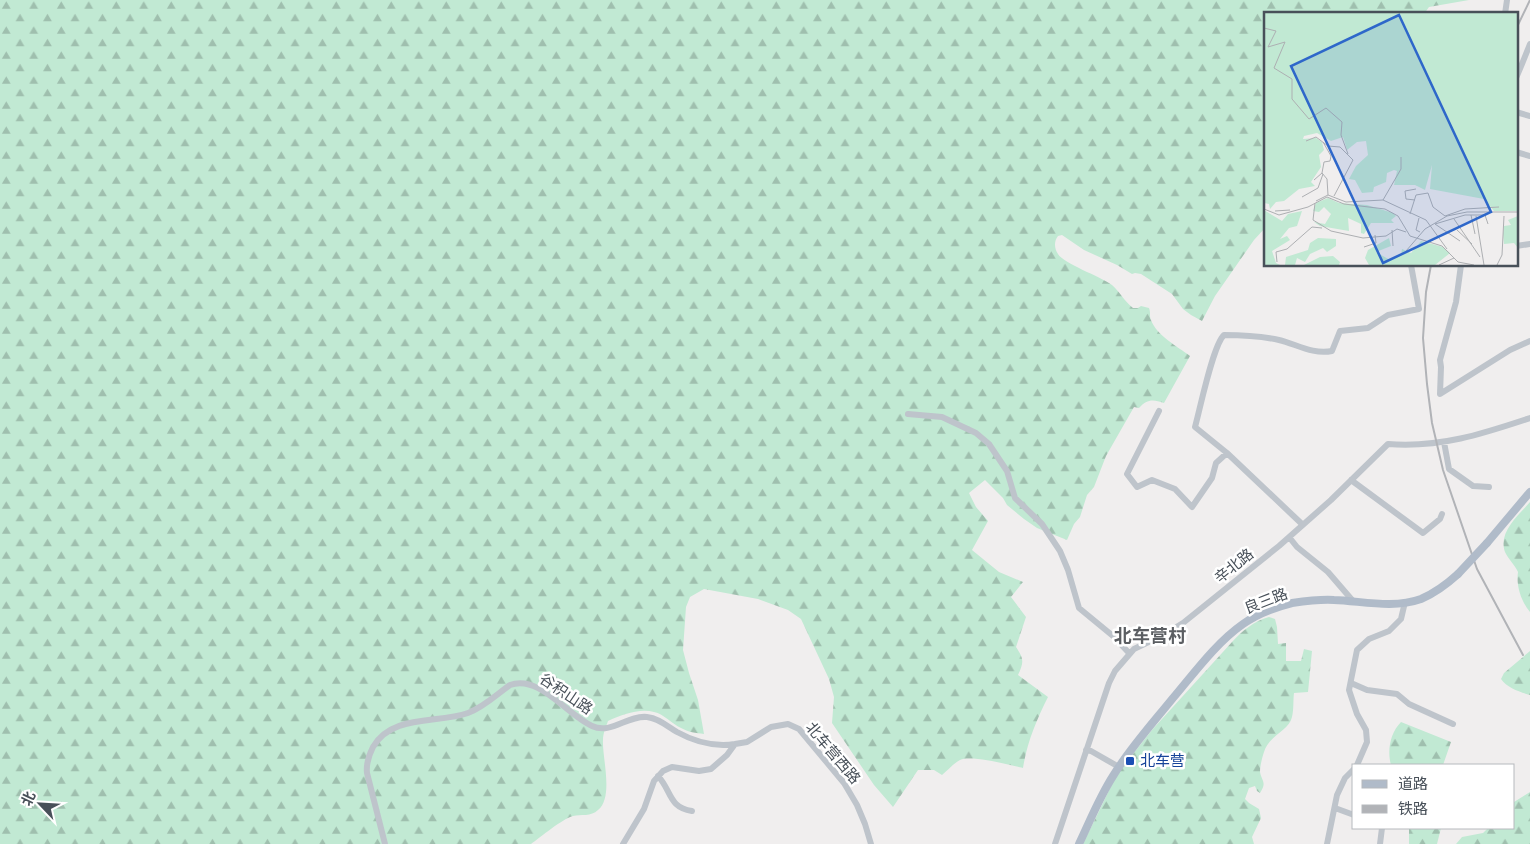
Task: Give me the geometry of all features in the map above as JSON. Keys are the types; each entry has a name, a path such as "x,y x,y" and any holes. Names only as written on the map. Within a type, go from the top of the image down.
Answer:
{"main road":[{"name":"良三路","path":"1079,844 1106,788 1136,743 1197,670 1224,640 1243,624 1264,613 1291,604 1332,600 1381,604 1405,602 1438,590 1458,574 1530,492"}],"street":[{"path":"1518,73 1530,44"},
{"path":"1303,525 1227,452 1195,427 1208,374 1221,338 1224,335 1246,335 1280,340 1312,350 1332,351 1340,331 1368,328 1388,315 1419,309 1411,266"},
{"path":"1461,266 1456,302 1440,360 1440,394 1510,350 1530,341"},
{"path":"1159,411 1126,474 1137,487 1152,480 1161,483 1175,489 1192,507 1212,478 1216,463 1227,452"},
{"path":"908,414 942,417 976,434 989,444 1007,471 1015,498 1042,524 1060,551 1068,570 1079,608 1113,636 1129,653"},
{"name":"辛北路","path":"1055,844 1109,683 1115,671 1129,653 1183,623 1289,538 1388,444 1417,445 1444,442 1474,436 1530,418"},
{"path":"1444,442 1449,469 1473,486 1489,487"},
{"path":"1351,480 1423,533 1440,519 1442,514"},
{"path":"1289,538 1297,547 1328,572 1353,601"},
{"path":"1357,764 1367,742 1366,730 1352,702 1349,690 1357,650 1369,639 1389,631 1401,619 1405,602"},
{"name":"谷积山路","path":"385,844 366,773 371,752 379,739 386,732 399,726 458,716 470,712 515,683 525,682 537,688 582,721 595,727 608,728 635,718 648,717 666,724 685,736 702,742 718,746 735,744"},
{"path":"1351,683 1367,690 1397,694 1410,704 1453,724"},
{"name":"北车营西路","path":"658,776 663,771 672,767 699,771 712,769 727,755 735,744 747,742 771,727 792,725 799,729 836,772 863,818 871,844"},
{"path":"1086,750 1099,755 1119,767"},
{"path":"1327,844 1337,795 1344,778 1352,771"},
{"path":"623,844 644,809 654,781 658,776 664,783 671,800 682,809 692,811"},
{"path":"1334,808 1352,814"},
{"path":"1380,844 1382,829"}],"green space":[{"path":"0,0 1469,0 1429,7 1425,12 1264,12 1264,229 1254,240 1215,296 1202,321 1183,309 1172,294 1141,274 1132,274 1084,250 1062,235 1058,236 1055,242 1056,249 1062,258 1112,285 1133,308 1141,306 1149,308 1150,319 1158,331 1190,356 1164,403 1150,401 1139,408 1134,407 1106,456 1094,487 1087,495 1080,517 1074,524 1067,540 1037,528 1024,519 1007,505 1003,498 985,480 969,493 976,507 988,521 972,550 999,572 1023,582 1011,597 1026,617 1016,647 1022,661 1018,675 1048,697 1033,731 1023,768 991,761 966,759 958,761 942,775 934,770 918,770 893,807 874,785 832,723 834,697 829,679 801,619 788,610 758,599 704,589 690,597 686,607 683,650 698,700 704,734 684,729 661,715 648,711 619,716 608,721 603,737 606,787 603,804 592,814 573,816 563,821 531,844 0,844"},
{"path":"1530,502 1530,612 1520,593 1518,572 1506,555 1504,538 1510,525"},
{"path":"1269,617 1275,619 1278,644 1286,643 1286,661 1301,661 1304,649 1312,651 1308,692 1294,693 1293,714 1290,722 1270,741 1264,752 1260,770 1264,784 1262,789 1260,793 1255,786 1249,788 1245,799 1259,809 1261,818 1252,837 1254,844 1083,844 1117,774 1152,730 1240,634 1253,624"},
{"path":"1530,651 1530,695 1510,687 1501,679 1504,673"},
{"path":"1401,722 1451,742 1443,764 1391,764 1390,742 1397,726"},
{"path":"1530,792 1530,844 1456,844 1462,837 1483,833 1487,829 1515,829 1515,801"},
{"path":"1409,829 1441,829 1437,844 1409,844"}],"railway":[{"path":"1518,25 1530,0"},
{"path":"1431,266 1426,292 1423,338 1432,423 1443,470 1477,569 1523,655"}],"place":[{"name":"北车营","path":"1130,761"}],"district":[{"name":"北车营村","path":"1150,636"}]}
